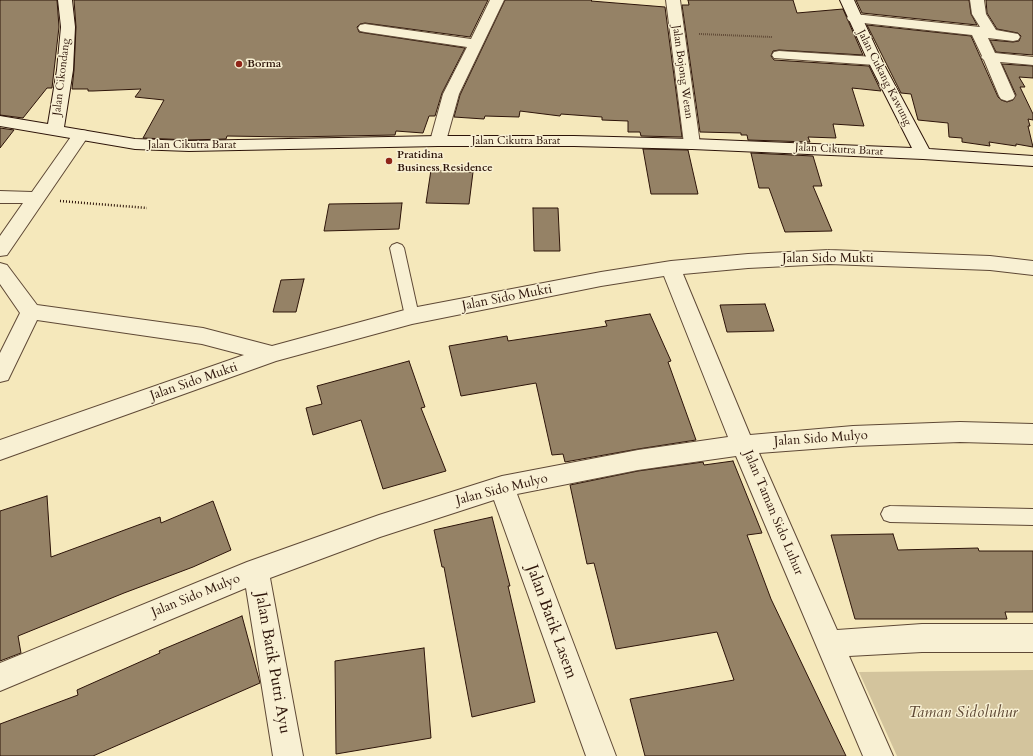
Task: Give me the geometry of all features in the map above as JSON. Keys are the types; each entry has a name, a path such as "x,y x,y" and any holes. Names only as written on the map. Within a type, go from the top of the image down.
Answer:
{"street":[{"name":"Jalan Cikondang","path":"55,129 65,70 68,27 65,0"},
{"path":"438,141 451,94 474,44 497,0"},
{"name":"Jalan Bojong Wetan","path":"673,0 692,144"},
{"name":"Jalan Cukang Kawung","path":"847,0 875,61 923,154"},
{"path":"977,0 988,57 1007,96"},
{"path":"854,18 1013,37"},
{"path":"365,28 474,44"},
{"path":"779,55 875,61"},
{"path":"988,57 1033,61"},
{"name":"Jalan Cikutra Barat","path":"0,121 55,129 135,144 189,146 438,141 692,144 923,154 1033,161"},
{"path":"0,250 81,135"},
{"path":"0,197 36,198"},
{"name":"Jalan Sido Mukti","path":"0,450 272,354 412,316 593,281 671,268 748,261 829,257 990,264 1033,268"},
{"name":"Jalan Taman Sido Luhur","path":"671,268 743,445 878,756"},
{"path":"0,270 31,312 196,335 272,354"},
{"path":"0,374 31,312"},
{"name":"Jalan Sido Mulyo","path":"0,677 256,571 379,526 502,487 638,460 743,445 853,436 960,432 1033,434"},
{"name":"Jalan Batik Lasem","path":"502,487 601,756"},
{"name":"Jalan Batik Putri Ayu","path":"256,571 288,756"},
{"path":"829,644 922,638 1033,638"}],"lane":[{"path":"397,248 412,316"},
{"path":"890,514 1033,518"}],"path":[{"path":"36,198 148,208"}],"green space":[{"name":"Taman Sidoluhur","path":"1033,670 1033,756 897,756 859,672"}],"building":[{"path":"0,0 57,0 59,27 52,88 47,88 23,118 0,115"},
{"path":"74,0 488,0 470,37 365,23 360,24 357,27 359,32 465,48 442,93 435,116 429,116 423,133 396,131 395,135 291,137 227,136 226,139 189,140 143,138 164,100 135,97 141,89 88,91 88,89 72,89 76,27"},
{"path":"505,0 592,0 591,1 665,7 682,137 641,136 640,132 628,132 628,121 602,120 602,117 561,114 560,116 520,111 519,117 485,116 484,119 454,117 460,95"},
{"path":"688,0 793,0 797,13 843,9 863,55 779,50 773,51 771,56 774,60 869,66 881,91 852,88 864,126 833,124 836,138 808,137 810,142 748,140 747,135 741,135 741,133 700,132 682,5 689,5"},
{"path":"856,0 969,0 971,14 977,25 862,13"},
{"path":"986,0 1033,0 1033,55 996,52 990,40 1013,42 1019,41 1021,36 1018,33 997,29 987,13"},
{"path":"867,25 971,36 998,97 1007,102 1013,100 1016,95 1002,64 1033,66 1033,78 1019,77 1025,87 1020,87 1033,114 1033,120 1028,119 1030,126 1028,126 1033,147 989,142 990,146 962,142 962,138 949,137 948,123 918,120 911,94 901,93"},
{"path":"0,128 14,130 0,148"},
{"path":"643,149 688,150 698,194 651,194"},
{"path":"751,153 813,156 822,186 813,186 832,231 785,232 769,188 759,188"},
{"path":"431,170 473,172 469,204 426,203"},
{"path":"402,203 399,229 324,231 329,204"},
{"path":"533,208 558,208 560,251 534,251"},
{"path":"304,279 296,312 273,312 281,280"},
{"path":"765,304 774,331 727,332 720,305"},
{"path":"650,314 671,361 668,362 696,440 565,462 563,454 552,455 536,383 461,396 449,346 507,336 508,341 607,326 605,321"},
{"path":"409,361 425,407 421,408 446,471 383,489 361,420 313,435 306,408 322,404 317,386"},
{"path":"733,461 762,533 747,535 771,599 846,756 645,756 630,699 734,680 717,632 616,649 594,563 587,564 570,485 638,471 703,462 704,465"},
{"path":"47,496 51,557 160,517 161,523 213,501 231,550 193,567 18,636 21,653 0,661 0,511"},
{"path":"492,517 510,586 508,586 535,702 472,717 444,567 442,567 434,530"},
{"path":"893,534 898,550 978,548 979,551 1033,551 1033,612 1005,612 1007,619 855,619 831,535"},
{"path":"242,616 260,683 93,756 0,756 0,724 78,695 77,690 160,653 159,651"},
{"path":"424,648 431,738 336,754 335,661"}],"place":[{"name":"Borma","path":"239,64"},
{"name":"Pratidina Business Residence","path":"389,161"}]}
